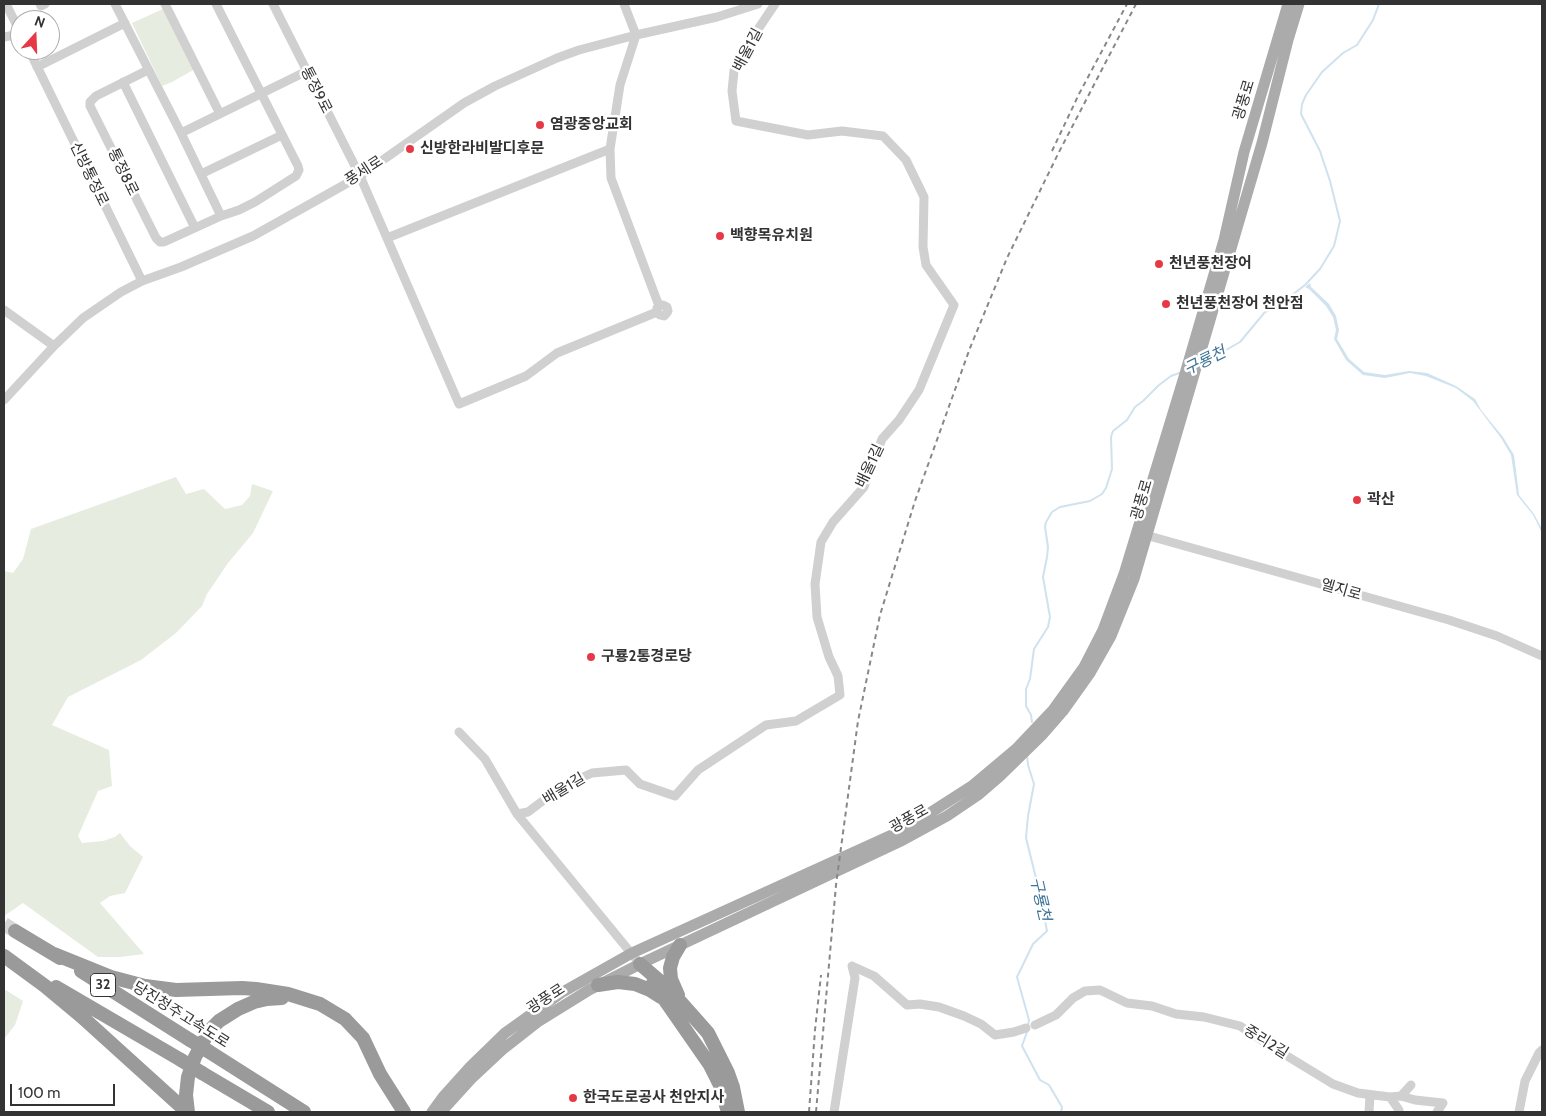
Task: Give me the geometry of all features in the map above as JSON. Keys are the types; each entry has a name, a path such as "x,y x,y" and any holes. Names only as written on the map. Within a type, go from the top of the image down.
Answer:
{"highway":[{"name":"당진청주고속도로","path":"15,931 304,1112"},
{"path":"680,945 673,958 670,974 676,991 687,1008"},
{"path":"54,954 111,977 145,986 176,990 256,989 288,994 320,1004 345,1019 358,1032 402,1112"},
{"path":"4,956 82,1016 187,1112"},
{"name":"32","path":"4,956 268,1112"},
{"path":"636,958 716,1074 728,1112"},
{"path":"636,958 669,989 708,1033 722,1059 733,1087 738,1112"},
{"path":"598,985 618,982 635,984 650,990 666,1000"},
{"path":"187,1112 186,1089 190,1071 207,1035 219,1022 238,1009 267,999 287,998 320,1004"}],"main road":[{"name":"광풍로","path":"441,1112 470,1079 538,1021 598,985 636,958 680,945 903,840 947,816 1000,776 1043,734 1063,711 1090,673 1110,636 1134,579 1142,534 1196,349 1244,152 1288,4"},
{"name":"광풍로","path":"1196,349 1262,143 1299,4"},
{"name":"광풍로","path":"432,1112 470,1067 506,1033 561,993 636,958 824,864 905,828 972,786 1016,749 1053,710 1084,667 1103,630 1124,574 1142,534"}],"street":[{"path":"40,4 41,6 45,4"},
{"path":"115,4 221,216"},
{"path":"165,4 220,114"},
{"name":"통정8로","path":"148,70 96,96 90,102 90,106 158,241 164,242 221,216 240,210 296,176 299,170 298,166 216,4"},
{"name":"통정9로","path":"272,4 360,176 459,404 526,376 557,353 658,309 610,178 610,149"},
{"path":"387,238 610,149 620,85 636,35 624,4"},
{"name":"풍세로","path":"4,400 83,318 120,292 142,281 181,267 252,236 360,176 464,103 494,86 579,50 717,17 758,4"},
{"name":"배울1길","path":"517,814 528,812 562,787 592,773 626,770 640,784 675,796 698,770 766,725 796,721 840,695 838,676 829,657 817,617 815,584 821,542 833,522 864,487 882,439 919,390 954,305 926,265 923,247 924,197 906,160 883,136 842,131 808,135 736,121 732,91 734,71 748,44 775,4"},
{"path":"37,67 125,23"},
{"name":"신방통정로","path":"34,60 142,281"},
{"path":"180,133 307,71"},
{"path":"123,82 196,228"},
{"path":"201,174 282,135"},
{"path":"4,310 54,346"},
{"name":"엘지로","path":"1142,534 1449,620 1497,636 1542,656"},
{"path":"459,732 485,759 517,814 636,958"},
{"path":"834,1112 855,978 852,966 874,976 907,1005 920,1004 939,1007 981,1024 995,1035 1026,1028"},
{"name":"중리2길","path":"1035,1025 1056,1015 1073,998 1085,991 1100,990 1127,1003 1152,1006 1176,1014 1204,1017 1240,1026 1333,1084 1358,1094 1390,1097 1401,1096 1443,1103 1437,1112"},
{"path":"1519,1112 1526,1081 1542,1050"},
{"path":"1401,1096 1411,1085"},
{"path":"1369,1112 1370,1095"},
{"path":"1390,1097 1399,1112"}],"shaded area":[{"path":"163,9 195,69 162,86 132,23"},
{"path":"176,477 186,494 204,489 225,509 242,505 250,496 252,484 273,491 253,533 228,563 207,594 202,606 176,633 141,660 68,697 52,725 109,750 112,786 98,791 78,836 82,843 103,841 120,833 130,846 143,857 125,893 110,896 100,903 144,954 98,957 23,903 4,916 4,571 13,573 23,559 31,529"},
{"path":"4,989 23,1001 15,1025 4,1039"}],"water":[{"path":"1310,283 1311,287 1329,304 1336,316 1339,330 1337,339 1349,359 1364,372 1385,375 1409,371 1427,373 1456,386 1475,399 1514,455 1519,495 1534,514 1542,529 1542,533 1533,515 1517,495 1511,455 1501,438 1473,401 1456,388 1426,376 1410,373 1385,378 1363,375 1346,360 1334,339 1336,330 1333,317 1326,306 1305,287"}],"waterway":[{"name":"구룡천","path":"1203,364 1214,360 1240,342 1265,312 1278,306 1305,285 1320,269 1334,246 1340,221 1320,151 1301,114 1302,104 1322,72 1343,53 1357,45 1373,20 1379,4"},
{"name":"구룡천","path":"1032,722 1031,715 1026,706 1026,689 1030,679 1034,649 1048,627 1050,617 1043,577 1048,547 1046,522 1052,512 1060,507 1090,501 1102,494 1112,469 1111,437 1113,431 1127,420 1135,407 1159,385 1171,376 1182,372"},
{"name":"구룡천","path":"1027,755 1034,784 1026,838 1047,931 1033,944 1017,977 1029,1020 1028,1025"},
{"name":"구룡천","path":"1027,1032 1022,1046 1040,1080 1049,1085 1062,1107 1061,1112"}],"tunnel":[{"path":"4,924 15,931"}],"railway":[{"path":"1052,151 1079,94 1127,4"},
{"path":"816,1112 836,885 858,721 880,615 915,501 970,348 1007,258 1059,152 1136,4"},
{"path":"809,1112 821,975"}],"place":[{"name":"염광중앙교회","path":"540,125"},
{"name":"신방한라비발디후문","path":"410,149"},
{"name":"백향목유치원","path":"720,236"},
{"name":"천년풍천장어","path":"1159,264"},
{"name":"천년풍천장어 천안점","path":"1166,304"},
{"name":"곽산","path":"1357,500"},
{"name":"구룡2통경로당","path":"591,657"},
{"name":"한국도로공사 천안지사","path":"573,1098"}]}
